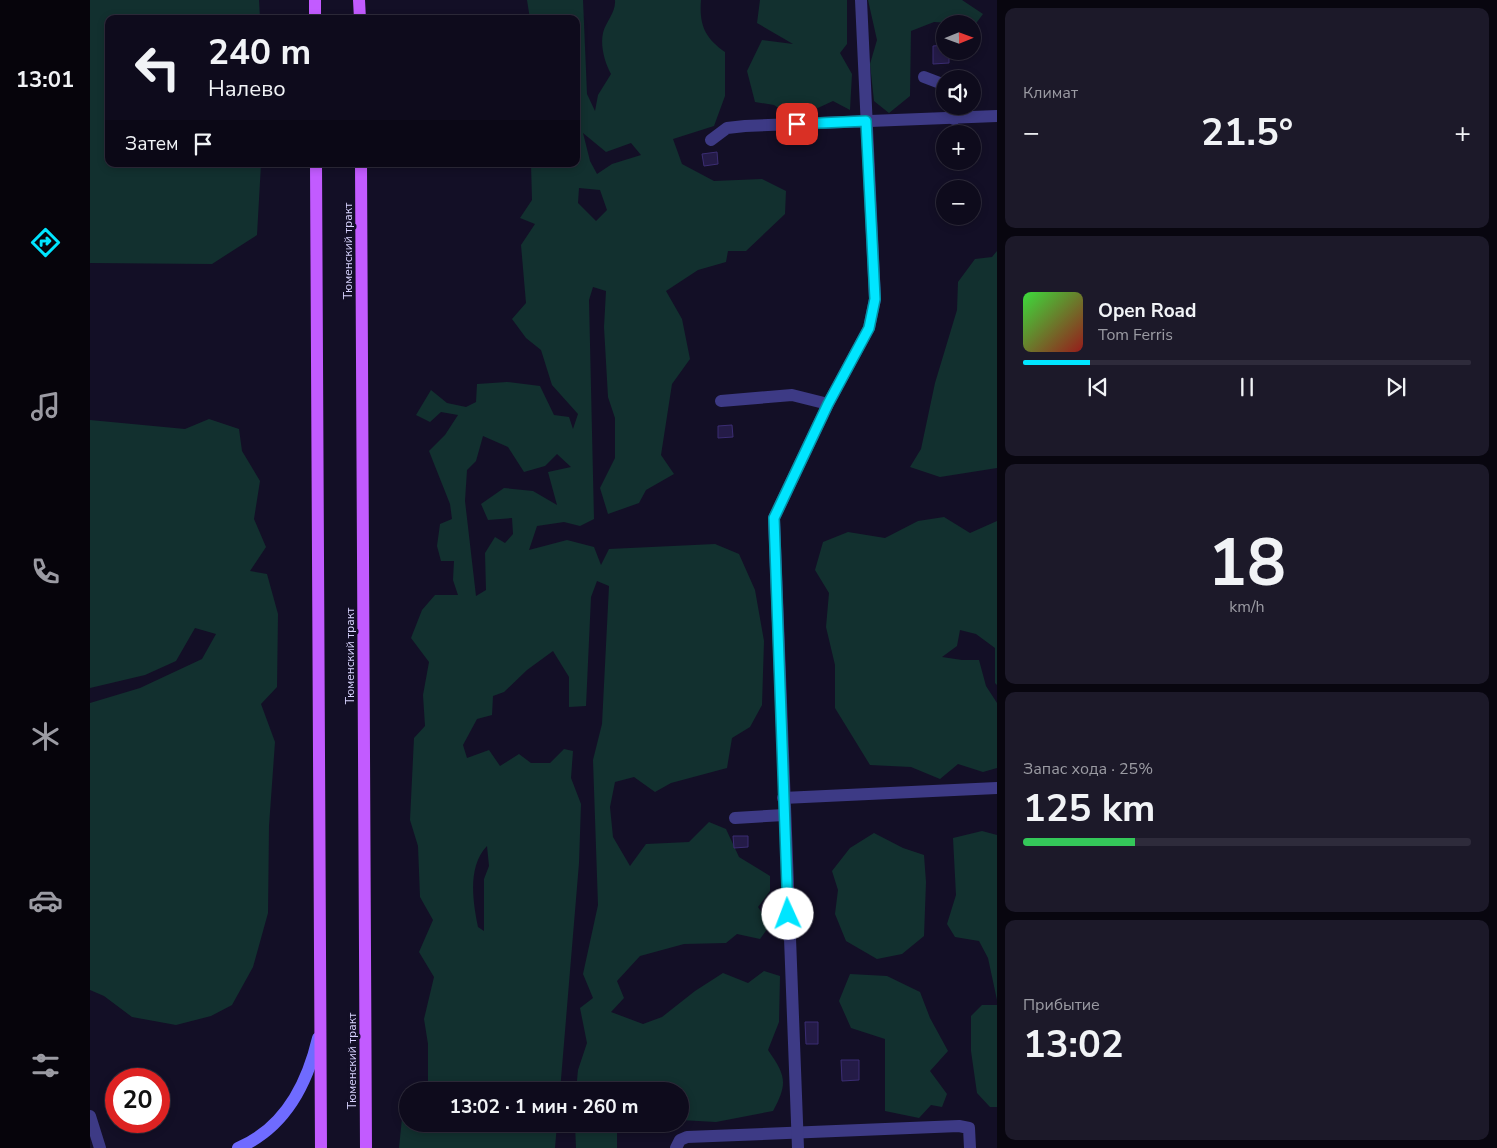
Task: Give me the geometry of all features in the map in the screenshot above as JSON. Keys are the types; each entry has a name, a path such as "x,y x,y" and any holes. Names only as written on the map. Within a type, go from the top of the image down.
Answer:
{"main road":[{"path":"315,0 315,15"},
{"path":"360,0 360,15"},
{"path":"316,167 321,1148"},
{"name":"Тюменский тракт","path":"361,167 366,1148"}],"street":[{"path":"238,1148 251,1143 268,1130 295,1099 306,1079 320,1031"}],"lane":[{"path":"798,1148 774,518 828,404 869,328 875,299 861,0"},
{"path":"924,77 936,82"},
{"path":"711,140 727,128 866,121 936,115"},
{"path":"981,115 997,116"},
{"path":"721,401 792,395 828,404"},
{"path":"784,798 997,788"},
{"path":"735,818 784,815"},
{"path":"90,1116 100,1148"},
{"path":"676,1148 680,1140 687,1137 798,1131 959,1126 968,1128 970,1148"}],"green space":[{"path":"90,0 259,0 260,15 105,15 105,167 261,167 257,235 212,264 90,263"},
{"path":"527,0 583,0 587,94 595,111 598,95 611,74 604,54 602,38 604,29 614,9 615,0 701,0 702,24 708,36 725,52 725,96 714,126 673,139 682,164 714,181 762,179 786,191 785,214 746,251 728,251 726,262 698,270 666,291 682,319 690,359 672,384 661,455 674,474 646,490 639,503 608,514 600,488 615,458 615,418 608,397 604,327 606,291 593,287 589,300 594,519 580,526 564,522 537,526 529,550 567,540 594,547 601,565 609,549 715,544 739,554 755,590 764,641 762,705 750,727 732,738 727,768 671,783 655,792 634,777 615,782 610,807 613,837 630,866 646,844 689,842 709,822 726,829 739,857 770,876 770,891 758,907 770,925 760,939 737,934 726,943 684,944 640,956 617,981 624,998 611,1012 643,1024 662,1017 695,991 723,973 748,983 764,971 780,976 779,1022 768,1050 781,1073 783,1086 773,1111 716,1122 689,1120 689,1082 577,1082 578,1070 587,1043 580,1008 593,998 583,974 598,905 593,760 602,724 609,586 597,581 591,597 586,706 569,707 569,677 553,651 527,670 504,692 493,696 492,715 477,719 463,745 467,758 489,750 500,766 519,754 531,763 550,763 564,749 573,751 571,778 581,804 579,863 561,1082 428,1082 428,1044 424,1019 434,977 419,952 433,920 420,897 418,846 410,820 414,738 425,726 423,695 429,662 411,638 422,610 435,595 458,595 453,580 454,561 441,561 437,546 440,524 452,519 450,504 429,451 445,435 458,415 441,412 430,422 416,415 431,390 447,403 466,407 476,402 477,384 507,382 540,386 554,415 569,417 573,429 578,414 552,385 541,350 526,338 512,319 526,303 521,245 535,224 520,218 532,200 531,167 580,167 580,15 529,15","holes":["583,133 606,152 631,143 641,155 612,164 597,174 590,161","579,188 600,190 607,210 596,221 578,203","483,436 508,447 524,472 545,466 557,454 571,467 548,472 557,505 533,491 504,488 481,504 488,520 512,518 513,534 505,543 495,537 485,553 486,590 476,596 465,501 467,470 476,461","487,846 489,866 484,879 484,931 478,927 474,907 473,885 476,864"]},
{"path":"760,0 847,0 847,44 840,53 852,74 850,110 833,101 794,119 774,105 755,102 747,71 762,40 793,44 757,23"},
{"path":"868,0 962,0 983,14 981,17 981,15 936,15 936,22 911,31 910,96 889,113 874,101 870,64 877,40"},
{"path":"997,251 997,468 940,477 910,467 921,449 935,383 957,310 958,282 975,259 992,257"},
{"path":"209,419 239,429 242,451 260,481 254,519 266,547 250,571 267,574 278,614 277,687 261,704 275,742 269,826 268,913 253,967 232,1005 211,1016 176,1025 132,1017 104,996 90,990 90,703 140,688 202,659 216,634 195,628 176,661 145,675 90,688 90,420 185,429"},
{"path":"944,517 970,533 997,521 997,685 995,683 995,648 976,634 960,630 957,646 942,657 979,660 986,686 997,703 997,768 983,772 958,764 940,779 911,767 870,765 835,708 835,665 826,627 829,593 815,570 823,542 848,532 885,538 918,521"},
{"path":"982,831 997,835 997,1000 988,958 979,941 955,937 947,924 956,895 953,838"},
{"path":"874,833 903,848 924,855 926,882 924,936 902,954 877,959 846,941 835,914 838,890 832,871 850,848"},
{"path":"850,974 887,976 920,992 930,1018 948,1051 930,1071 947,1094 942,1107 931,1105 919,1118 885,1111 885,1039 851,1028 839,1001"},
{"path":"982,1005 997,1005 997,1107 990,1107 977,1093 971,1051 971,1016"},
{"path":"401,1132 556,1132 555,1148 399,1148"},
{"path":"575,1132 620,1132 617,1133 617,1148 576,1148"}],"building":[{"path":"933,46 936,46 936,60 949,60 949,63 933,64"},
{"path":"717,152 718,164 704,166 702,154"},
{"path":"732,425 733,437 718,438 718,426"},
{"path":"733,836 748,836 748,847 734,848"},
{"path":"805,1022 818,1022 818,1044 806,1044"},
{"path":"841,1060 859,1060 859,1080 842,1081"}],"route":[{"path":"788,914 774,518 828,404 869,328 875,299 866,121 797,124"}]}
